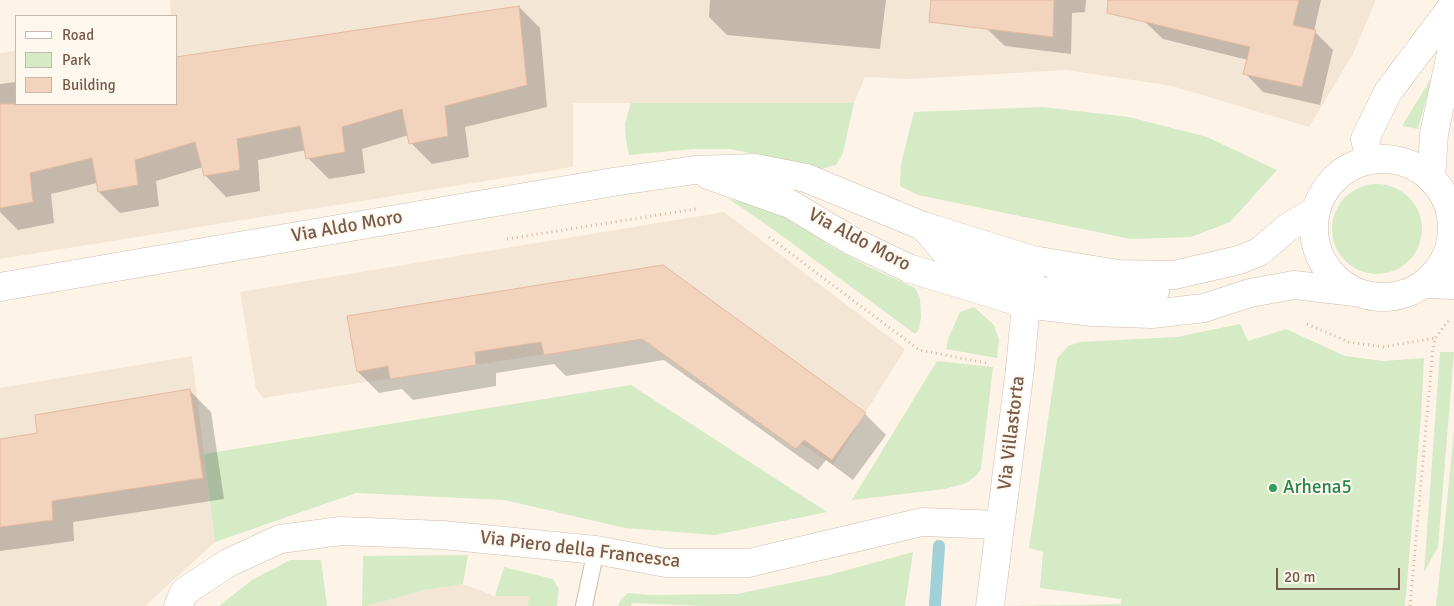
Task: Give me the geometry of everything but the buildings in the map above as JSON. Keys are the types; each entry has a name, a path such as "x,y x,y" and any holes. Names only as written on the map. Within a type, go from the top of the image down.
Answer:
{"street":[{"path":"1370,160 1365,139 1388,92 1454,4"},
{"path":"1431,179 1434,134 1454,39"},
{"path":"1370,160 1392,160 1413,166 1431,179 1442,193 1452,211 1452,230 1448,250 1439,269 1424,284 1408,292 1391,297 1355,292 1338,282 1325,267 1316,249 1313,230 1316,210 1323,192 1335,177 1351,166 1370,160"},
{"name":"Via Aldo Moro","path":"0,286 603,183 695,170 755,168 806,178 923,226 1033,260 1118,274 1174,275 1239,260 1258,252 1286,228 1316,210"},
{"name":"Via Aldo Moro","path":"695,170 790,204 852,241 908,268 1026,304 1092,312 1152,314 1204,308 1250,293 1294,285 1355,292"},
{"name":"Via Aldo Moro","path":"923,226 951,258 1001,272 1026,304"},
{"name":"Via Villastorta","path":"990,606 1020,369 1026,304 1033,260"},
{"name":"Via Aldo Moro","path":"1026,304 1062,285 1122,294 1151,295 1174,275"},
{"path":"1424,284 1454,285"},
{"name":"Via Piero della Francesca","path":"178,606 184,592 228,563 280,539 341,531 443,535 596,550 666,563 749,563 922,522 1000,525"}],"lane":[{"path":"584,606 596,550"}],"path":[{"path":"501,240 706,208"},
{"path":"762,231 919,350 1020,369"},
{"path":"1410,606 1434,338 1453,315"}],"shaded area":[{"path":"170,0 1376,0 1353,54 1309,127 1172,86 1066,70 912,79 865,77 854,103 573,103 573,167 0,259 0,53 15,51 15,105 178,105 178,15 171,15"},
{"path":"724,212 905,349 833,465 642,339 263,398 256,389 240,292"},
{"path":"192,356 215,542 145,606 0,606 0,388"},
{"path":"463,584 495,596 530,596 528,606 367,606 424,590"}],"green space":[{"path":"1433,75 1418,129 1402,126"},
{"path":"631,103 854,103 843,153 836,165 821,169 731,149 693,149 629,155 625,123"},
{"path":"1042,107 1129,117 1207,137 1277,170 1230,222 1191,237 1131,239 918,195 900,186 901,164 914,112"},
{"path":"1368,184 1386,184 1402,191 1415,204 1422,220 1422,238 1415,254 1402,267 1386,274 1368,274 1352,267 1339,254 1332,238 1332,220 1339,204 1352,191"},
{"path":"729,199 777,211 802,224 827,244 867,266 915,288 920,298 921,317 919,329 915,334"},
{"path":"974,307 994,325 999,340 997,358 946,349 948,339 960,312"},
{"name":"Arhena5","path":"1240,324 1248,341 1286,329 1345,356 1383,361 1424,358 1421,417 1405,606 1008,606 1121,604 1121,599 1040,588 1043,552 1029,548 1057,359 1068,346 1080,342 1177,337"},
{"path":"1440,352 1454,352 1438,547 1424,572"},
{"path":"937,361 993,367 981,469 976,476 966,483 945,489 852,500"},
{"path":"631,385 827,512 715,535 625,528 504,500 356,493 215,542 204,454"},
{"path":"1454,430 1454,606 1436,606 1443,543"},
{"path":"913,552 905,606 702,606 632,603 631,606 618,606 621,599 628,593 650,595 737,594 829,575"},
{"path":"468,555 463,584 425,590 362,606 363,556"},
{"path":"290,560 321,560 327,606 219,606 252,580"},
{"path":"504,567 553,579 559,589 557,606 528,606 529,596 495,596"}],"waterway":[{"path":"935,606 939,546"}],"place":[{"name":"Arhena5","path":"1273,488"}]}
